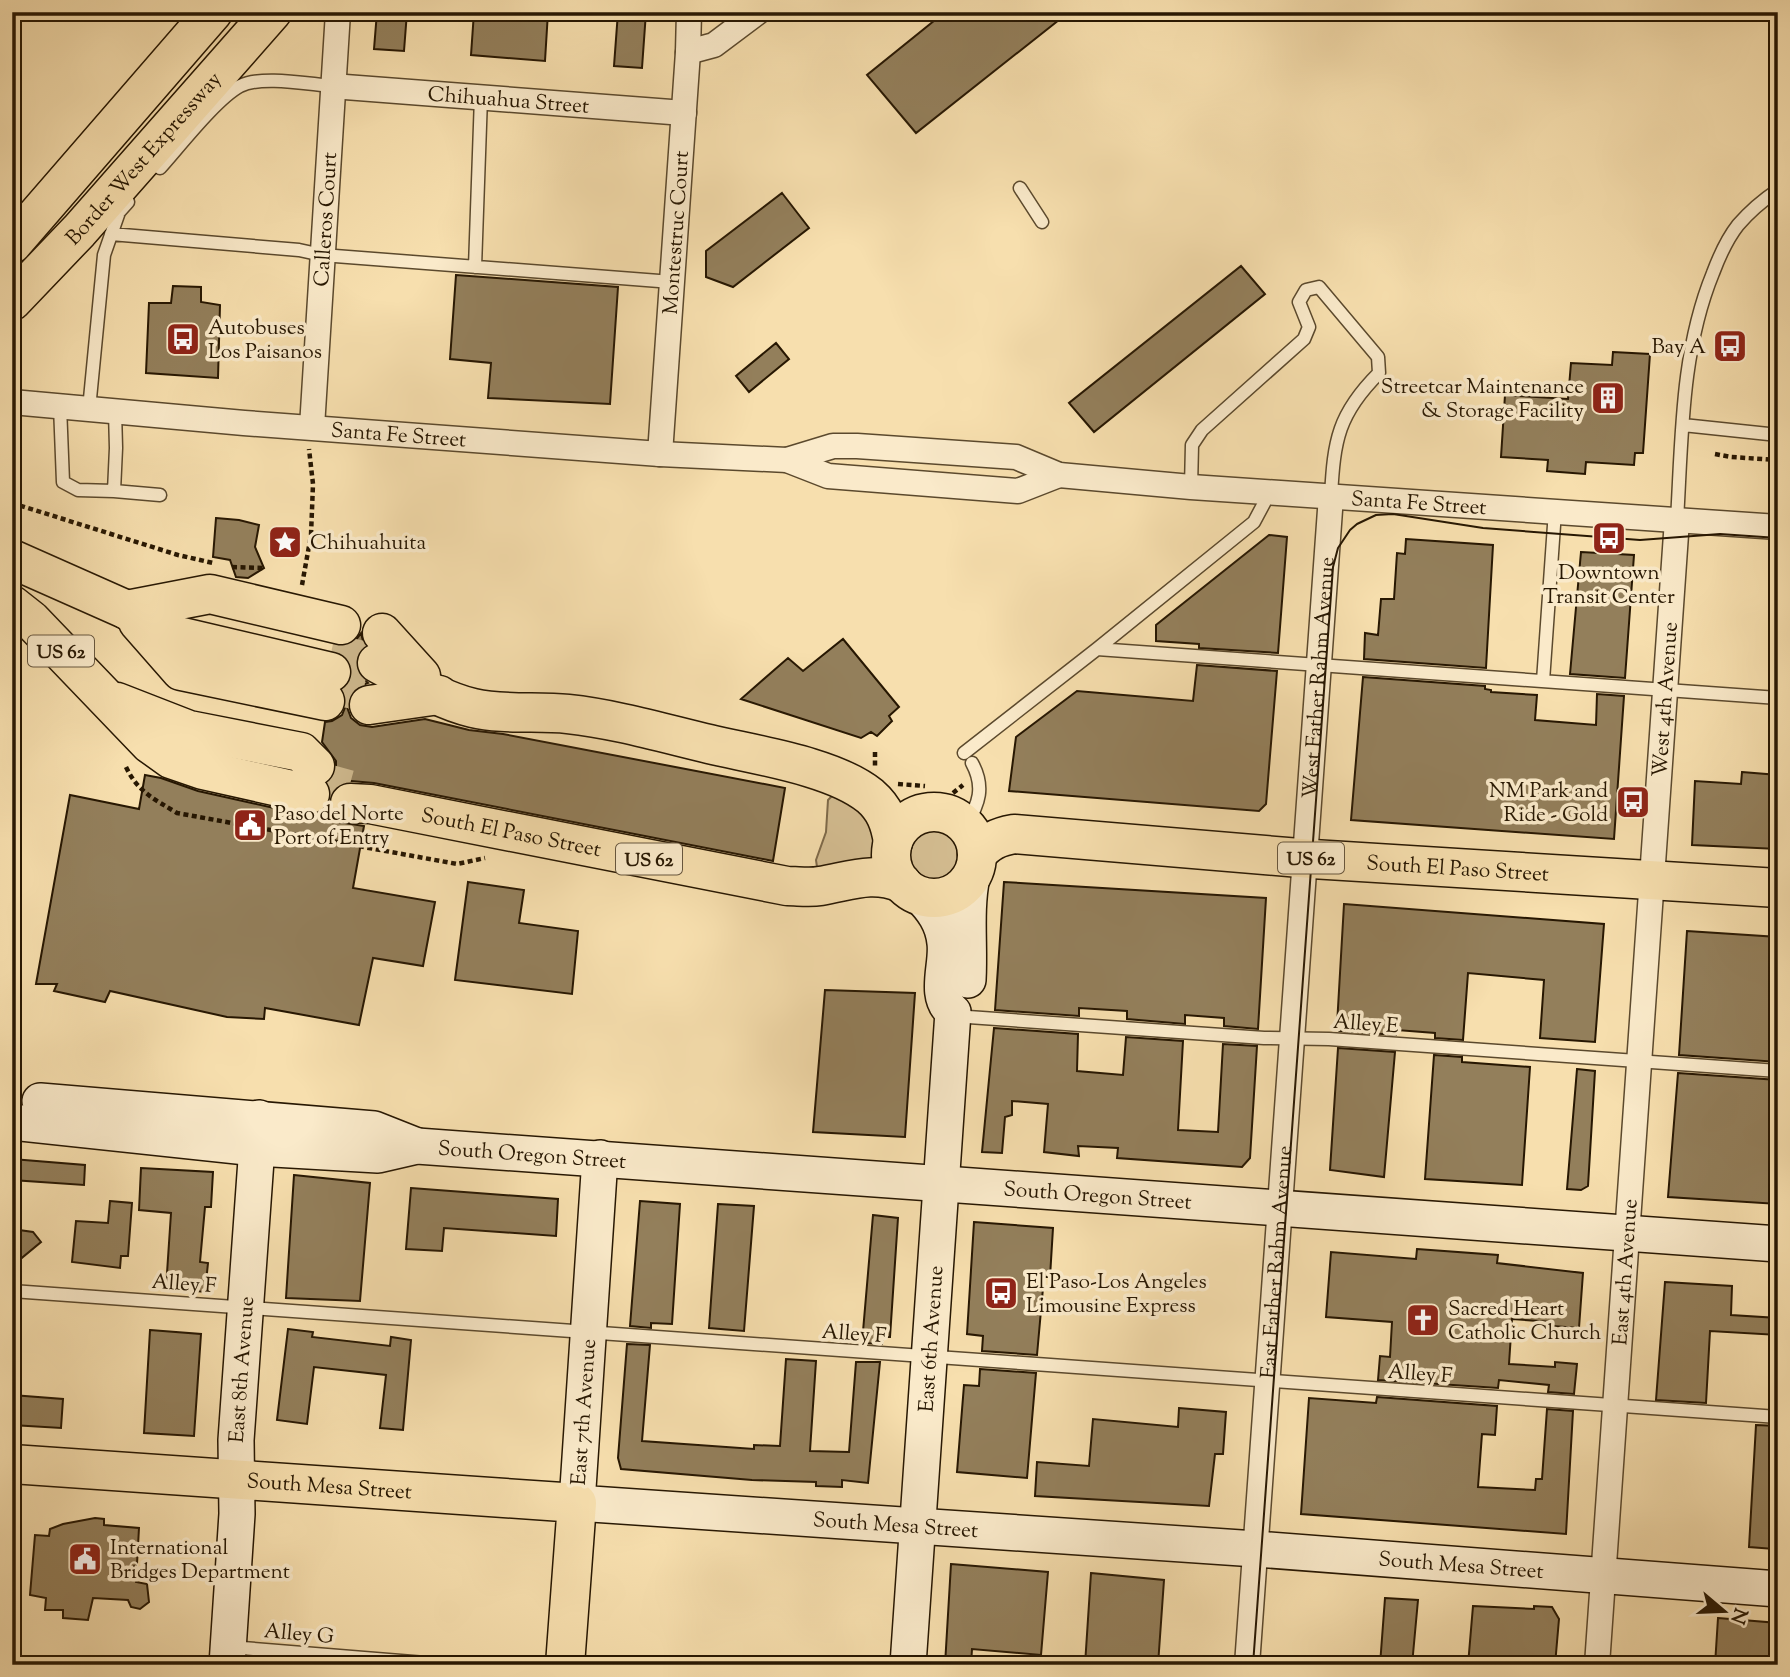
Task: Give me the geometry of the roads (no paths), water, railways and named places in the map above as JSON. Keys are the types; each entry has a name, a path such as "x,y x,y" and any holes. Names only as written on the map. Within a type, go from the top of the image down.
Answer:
{"main road":[{"name":"Border West Expressway","path":"12,244 213,12"},
{"name":"Border West Expressway","path":"16,296 79,231 272,12"},
{"path":"12,559 127,610 178,636 331,670 309,721 181,696 108,698"},
{"name":"US 62","path":"12,605 31,620 150,744 171,759 202,769 312,779"},
{"path":"439,695 375,671 480,710 572,715 636,727 807,768 838,779 869,796 881,807 890,822 892,862 910,889"},
{"name":"South El Paso Street","path":"358,799 787,886 816,887 870,876 885,876 910,889"},
{"path":"893,842 907,822 929,812 942,813 955,817 972,852"},
{"name":"South El Paso Street","path":"972,852 999,837 1014,834 1306,858 1778,888"},
{"name":"US 62","path":"910,889 931,898 951,895 963,887 972,852"},
{"name":"South Mesa Street","path":"12,1464 577,1503"},
{"name":"East 7th Avenue","path":"565,1665 577,1503"}],"street":[{"name":"Calleros Court","path":"312,428 338,12"},
{"name":"Montestruc Court","path":"660,454 689,12"},
{"path":"688,52 715,45 758,12"},
{"name":"Chihuahua Street","path":"332,86 684,113"},
{"name":"Santa Fe Street","path":"12,402 312,428 660,454 786,460 828,476 1018,491 1059,475"},
{"name":"Santa Fe Street","path":"786,460 833,446 857,446 1016,457 1059,475 1191,487 1778,527"},
{"name":"West Father Rahm Avenue","path":"1306,858 1331,496"},
{"name":"West 4th Avenue","path":"1651,879 1676,520"},
{"name":"East 6th Avenue","path":"952,1014 967,999 970,951 967,899 972,852"},
{"name":"East Father Rahm Avenue","path":"1247,1665 1306,858"},
{"name":"East 4th Avenue","path":"1597,1665 1651,879"},
{"name":"East 6th Avenue","path":"908,1665 952,1014 942,999 946,956 943,932 936,913 910,889"},
{"name":"South Oregon Street","path":"12,1099 258,1133 378,1155 417,1146 1778,1244"},
{"name":"South Oregon Street","path":"12,1122 258,1133"},
{"name":"East 8th Avenue","path":"228,1656 237,1514 236,1440 258,1133"},
{"name":"East 7th Avenue","path":"577,1503 600,1158"},
{"name":"South Mesa Street","path":"577,1503 1256,1549 1778,1589"}],"lane":[{"path":"89,409 104,255 120,212 220,101 241,85 270,81 332,86"},
{"path":"475,267 481,97"},
{"path":"1020,188 1042,222"},
{"path":"1676,520 1686,374 1704,295 1736,227 1759,203 1778,190"},
{"path":"111,234 299,250 322,255 672,282"},
{"path":"1191,487 1192,445 1202,430 1304,339 1309,327 1298,302 1306,290 1319,287 1378,357 1379,373 1361,391 1339,431 1333,453 1331,496"},
{"path":"60,406 63,482 78,490 160,495"},
{"path":"114,491 115,411"},
{"path":"1683,425 1778,435"},
{"path":"972,852 981,785 968,758 1254,522 1270,492"},
{"path":"1543,681 1555,511"},
{"path":"1097,649 1778,698"},
{"name":"Alley E","path":"952,1014 1778,1071"},
{"name":"Alley F","path":"12,1291 1778,1417"},
{"name":"Alley G","path":"228,1656 450,1665"}],"tunnel":[{"path":"331,653 377,663"},
{"path":"326,685 371,693"},
{"path":"312,779 352,790"}],"tram line":[{"path":"1253,1665 1333,567 1338,548 1357,524 1376,515 1393,514 1483,528 1640,540 1720,534 1778,538"}],"place":[{"name":"Autobuses Los Paisanos","path":"183,339"},
{"name":"Bay A","path":"1730,346"},
{"name":"Streetcar Maintenance & Storage Facility","path":"1608,398"},
{"name":"Downtown Transit Center","path":"1609,538"},
{"name":"Chihuahuita","path":"285,542"},
{"name":"NM Park and Ride - Gold","path":"1633,802"},
{"name":"Paso del Norte Port of Entry","path":"250,825"},
{"name":"El Paso-Los Angeles Limousine Express","path":"1001,1293"},
{"name":"Sacred Heart Catholic Church","path":"1423,1320"},
{"name":"International Bridges Department","path":"85,1559"}]}
